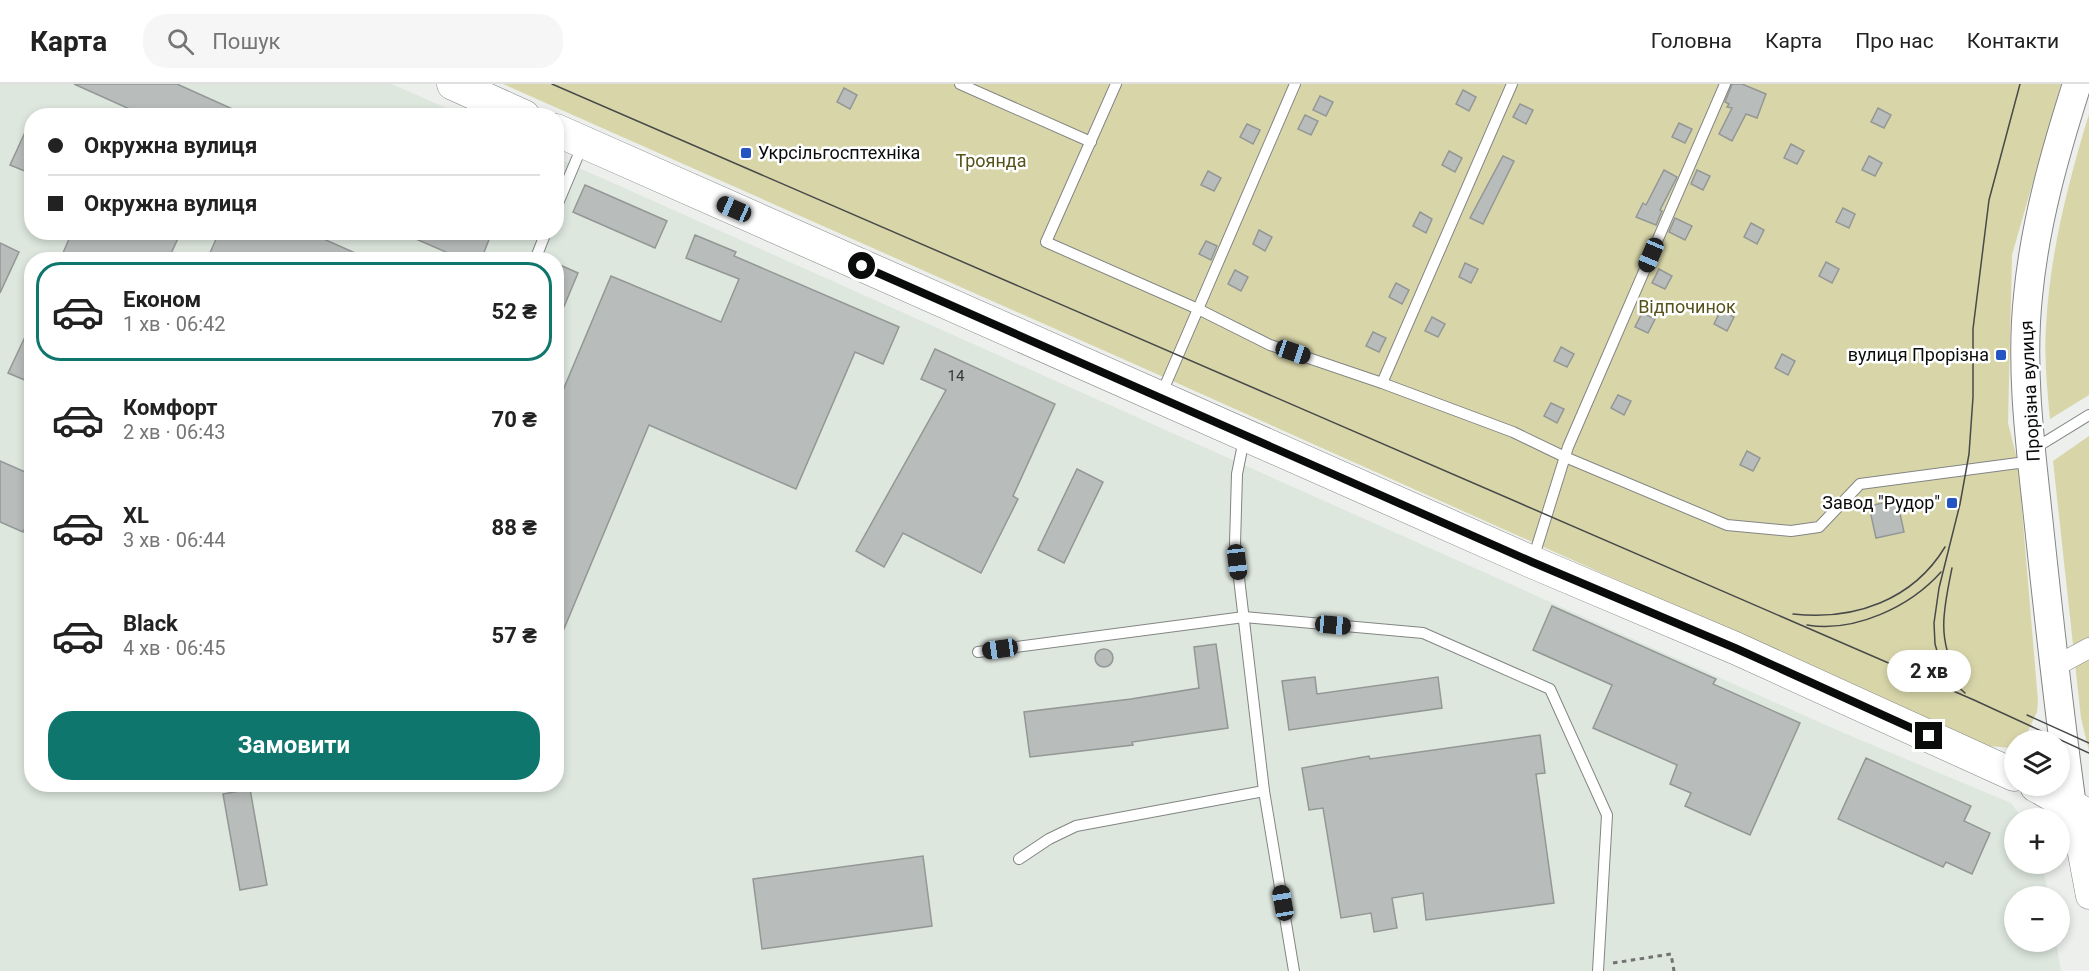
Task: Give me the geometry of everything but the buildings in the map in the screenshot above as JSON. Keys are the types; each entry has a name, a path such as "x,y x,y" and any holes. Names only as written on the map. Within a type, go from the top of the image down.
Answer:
{"main road":[{"path":"453,84 506,108"},
{"name":"Прорізна вулиця","path":"2077,84 2042,205 2028,295 2025,345 2032,457 2054,667 2081,811"},
{"path":"570,136 1532,562 1735,648 2004,770"},
{"path":"2054,796 2081,811"}],"street":[{"path":"2054,667 2089,648"},
{"name":"Прорізна вулиця","path":"2081,811 2089,896"}],"lane":[{"path":"960,84 1091,142"},
{"path":"1116,84 1046,242 1198,309 1270,345 1382,383 1513,432 1565,457 1727,525 1791,531 1819,528 1860,484 2018,463 2032,457 2089,415"},
{"path":"1160,397 1295,84"},
{"path":"1382,383 1512,84"},
{"path":"1532,562 1565,457 1725,84"},
{"path":"564,167 570,136"},
{"path":"1245,435 1237,474 1235,544 1264,790 1294,971"},
{"path":"978,652 1244,617 1423,633 1550,689 1607,815 1597,968"},
{"path":"1019,859 1049,839 1076,826 1264,790"}],"path":[{"path":"1597,968 1671,954 1674,971"}],"shaded area":[{"path":"0,84 392,84 446,108 24,108 24,240 564,240 564,161 1839,731 2011,803 2015,808 2004,808 2004,874 2044,874 2047,886 2004,886 2004,952 2058,952 2061,971 0,971"}],"green space":[{"name":"Відпочинок","path":"503,84 2061,84 2012,255 2008,423 2018,463 2038,701 2037,712 2028,730 2004,730 2004,747 1988,746 564,111 564,108 557,108"},
{"path":"2089,114 2089,395 2050,419 2045,349 2051,272 2067,192"},
{"path":"2089,436 2089,751 2081,718 2053,461"}],"tram line":[{"path":"552,84 1974,700 2089,753"},
{"path":"1965,693 1954,683 1940,661 1935,644 1934,623 1939,588 1960,504 1969,454 1973,397 1973,329 1989,200 2020,84"},
{"path":"1793,614 1838,614 1880,603 1916,581 1945,547"},
{"path":"1952,568 1946,596 1944,636 1951,662 1958,675"},
{"path":"1807,625 1843,625 1880,615 1914,596 1941,572"},
{"path":"2027,715 2089,743"}],"place":[{"name":"Укрсільгосптехніка","path":"746,153"},
{"name":"вулиця Прорізна","path":"2001,355"},
{"name":"Завод \"Рудор\"","path":"1952,503"}],"route":[{"path":"862,266 1532,562 1735,648 1929,736"}],"park label":[{"name":"Троянда","path":"991,161"}]}
